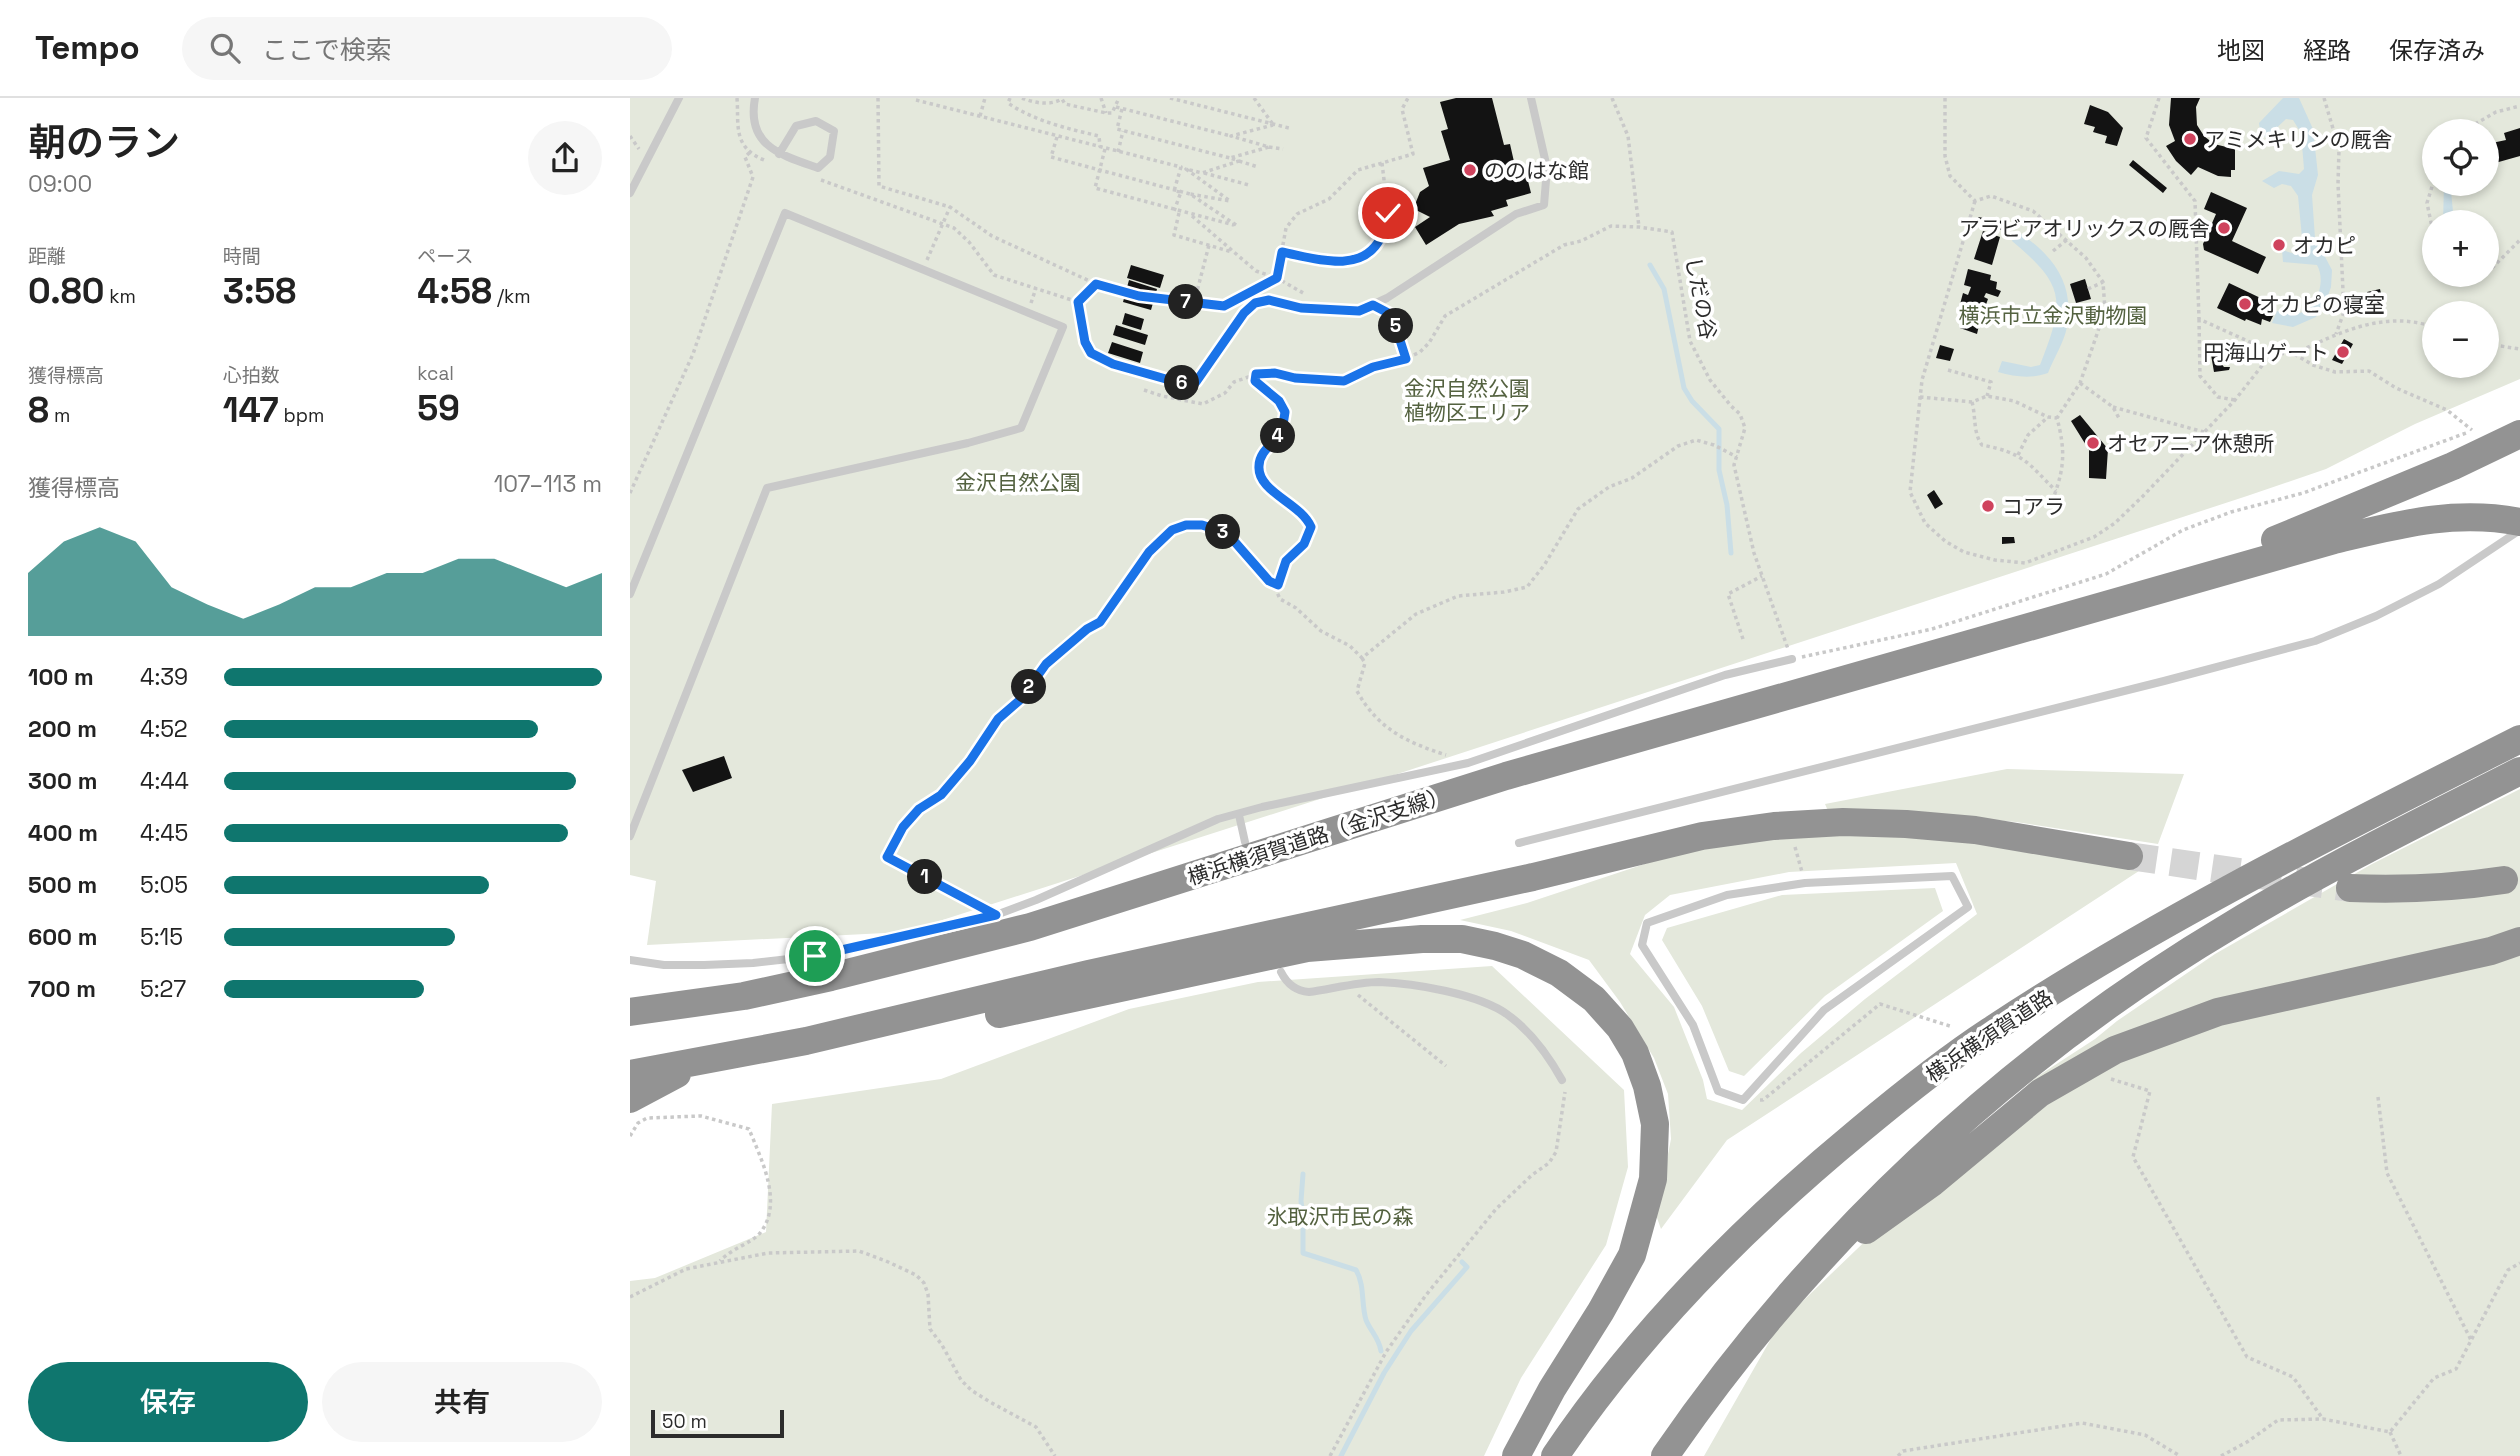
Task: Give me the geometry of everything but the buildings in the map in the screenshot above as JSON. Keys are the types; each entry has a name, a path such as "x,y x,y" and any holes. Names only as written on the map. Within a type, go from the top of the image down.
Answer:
{"highway":[{"path":"2001,635 2254,548 2367,503 2520,434"},
{"path":"2001,635 2334,540 2408,522 2469,516 2520,522"},
{"name":"横浜横須賀道路（金沢支線）","path":"630,1012 744,996 1030,927 1506,776 2001,635"},
{"name":"横浜横須賀道路","path":"1555,1456 1621,1368 1681,1298 1745,1231 1816,1166 1905,1093 1989,1032 2218,895 2520,739"},
{"name":"横浜横須賀道路","path":"1665,1456 1755,1336 1812,1268 1880,1197 1949,1132 2023,1069 2140,983 2228,927 2328,869 2520,771"},
{"path":"630,1074 806,1041 1088,974 1533,877 1714,834 1774,826 1843,822 1906,824 1975,830 2129,856"},
{"path":"2350,888 2402,890 2504,880"},
{"path":"806,1041 962,1021 1307,948 1422,939 1462,939 1523,955 1559,973 1594,999 1620,1028 1635,1053 1647,1086 1655,1124 1653,1179 1632,1255 1552,1389 1516,1456"},
{"path":"1812,1268 1933,1182 2040,1093 2115,1049 2218,1012 2491,951 2520,941"},
{"path":"630,1003 664,1007"},
{"path":"630,1099 698,1063"},
{"path":"630,1083 661,1069"}],"lane":[{"path":"630,193 679,98"},
{"path":"755,98 752,116 764,142 779,154 817,167 830,157 834,131 816,121 796,127 779,154"},
{"path":"1091,353 1113,364 1180,383 1196,382 1244,313 1255,303 1269,300 1301,308 1359,311 1387,298 1516,214 1544,205 1547,168 1531,98"},
{"path":"630,594 785,213 1063,327 1021,428 968,443 767,488 630,836"},
{"path":"1518,843 2315,641 2376,616 2440,584 2520,530"},
{"path":"630,960 664,965 704,965 815,956 996,915 1218,819 1468,763 1726,675 1792,659"},
{"path":"1239,815 1245,842"},
{"path":"1952,876 1968,907 1824,1010 1743,1100 1718,1091 1693,1025 1642,945 1647,923 1727,895 1805,883 1952,876"},
{"path":"1281,972 1285,981 1300,991 1377,982 1446,991 1497,1008 1526,1030 1547,1054 1562,1080"}],"path":[{"path":"737,98 738,135 750,152 773,163"},
{"path":"878,98 879,186 950,207 992,236 1096,284 1139,296 1224,306 1245,295"},
{"path":"980,116 985,98"},
{"path":"1010,98 1009,103 1020,111 1081,133 1099,136 1102,148 1095,188 1236,225 1191,194"},
{"path":"1022,98 1036,103 1062,99 1065,104 1106,113 1112,113 1118,98"},
{"path":"1101,98 1106,113"},
{"path":"1170,98 1289,128"},
{"path":"1255,98 1273,125"},
{"path":"1277,278 1286,228 1297,214 1329,199 1358,170 1413,154 1402,109 1408,98"},
{"path":"1468,763 1422,747 1390,732 1366,707 1357,691 1365,663 1363,658 1350,646 1321,631 1296,608 1280,599 1276,590 1286,561 1304,544 1311,527 1307,517 1262,482 1258,464 1281,432 1285,412 1279,401 1255,381 1256,374 1275,373 1295,378 1344,381 1373,367 1406,359 1420,352 1429,343 1445,316 1564,245 1581,241 1611,226 1639,227 1628,136 1612,98"},
{"path":"1945,98 1945,156 1950,176 1975,201"},
{"path":"2160,98 2146,138 2195,201 2200,376 2218,397 2235,400"},
{"path":"2325,98 2339,149 2344,312 2336,334"},
{"path":"916,100 1181,167 1174,191"},
{"path":"2484,119 2496,112 2520,106"},
{"path":"1116,107 1283,149"},
{"path":"1122,110 1116,129 1258,167"},
{"path":"1231,135 1273,125"},
{"path":"1118,152 1123,131"},
{"path":"1057,137 1052,157 1174,191 1230,201 1186,169 1249,185"},
{"path":"1230,158 1269,146"},
{"path":"630,493 693,354 753,177 745,157 750,152"},
{"path":"1202,173 1239,161"},
{"path":"1282,252 1350,261 1376,247 1389,220 1381,163"},
{"path":"812,177 954,228 969,242 994,275 1078,302"},
{"path":"1181,192 1174,235 1234,253"},
{"path":"1972,402 1976,416 1976,436 1982,445 2018,455 2040,472 2055,493 2062,475 2064,447 2057,418 2080,383 2105,310 2103,282 2086,258 2034,211 1992,196 1975,201"},
{"path":"1975,201 1922,380 1910,492 1925,523 1945,541 1965,552 1995,560 2025,563 2094,537 2115,523 2235,400 2273,352"},
{"path":"922,269 950,207"},
{"path":"1388,213 1396,212"},
{"path":"1190,215 1256,271 1277,278"},
{"name":"しだの谷","path":"1639,227 1672,232 1690,341 1710,380 1731,407 1740,414 1745,428 1734,465 1754,553 1792,659"},
{"path":"2053,251 2067,239"},
{"path":"2499,261 2520,240"},
{"path":"1194,303 1209,245"},
{"path":"1256,289 1277,278"},
{"path":"2088,289 2103,282"},
{"path":"1078,302 1096,284"},
{"path":"1078,302 1085,342 1091,353"},
{"path":"1373,305 1392,315 1406,359"},
{"path":"1792,659 1932,629 2106,574 2183,530 2231,512 2304,493 2472,430 2447,411 2369,371 2335,372 2313,365 2294,354 2273,352 2199,319"},
{"path":"2294,354 2336,334 2393,319 2422,323"},
{"path":"2499,346 2520,349"},
{"path":"1948,370 1991,382 1987,396"},
{"path":"2080,383 2113,407 2204,432"},
{"path":"1920,397 1972,402 1987,396 2014,401 2048,417 2057,418"},
{"path":"2113,407 2120,420"},
{"path":"2018,455 2028,435 2048,417"},
{"path":"1363,658 1416,614 1458,596 1527,587 1545,564 1578,509 1609,487 1632,478 1678,446 1696,440 1714,445 1737,457"},
{"path":"996,915 887,857 903,827 919,809 941,795 970,761 998,719 1021,699 1046,664 1087,629 1100,622 1149,552 1172,530 1186,525 1202,525 1227,533 1269,581 1278,585"},
{"path":"1743,639 1728,594 1762,576"},
{"path":"1795,847 1805,883"},
{"path":"1348,987 1446,1066"},
{"path":"1743,1100 1763,1100 1880,1004 1953,1027"},
{"path":"2109,1078 2150,1091 2133,1157 2247,1357 2293,1377 2323,1419"},
{"path":"1329,1456 1387,1352 1426,1295 1496,1209 1549,1163 1556,1152 1566,1090 1562,1080"},
{"path":"2378,1097 2387,1173 2471,1340"},
{"path":"630,1136 638,1123 647,1118 701,1116 749,1129 768,1183 772,1206 760,1234 728,1252 719,1262"},
{"path":"630,1297 686,1269 768,1253 859,1251 886,1261 916,1275 924,1283 928,1294 930,1329 961,1380 989,1402 1036,1427 1055,1456"},
{"path":"2390,1432 2434,1378 2456,1369 2508,1270 2520,1263"},
{"path":"2221,1456 2278,1420 2323,1419 2390,1432"},
{"path":"1898,1456 1903,1451 2082,1423 2145,1435 2180,1456"},
{"path":"2390,1432 2401,1456"}],"green space":[{"name":"金沢自然公園","path":"630,98 2520,98 2520,379 2415,424 2326,469 1376,781 905,932 647,945 656,881 630,875"},
{"path":"2007,769 2184,774 2158,844 2016,822 1891,811 1829,813 1825,804"},
{"path":"2520,789 2520,1456 1704,1456 1780,1323 2035,1078 2215,954 2372,864"},
{"path":"1800,832 1936,835 2142,869 1727,1140 1661,1229 1656,1215 1671,1139 1668,1094 1654,1058 1620,1002 1589,960 1511,931 1460,920 1527,903 1717,840","holes":["1956,863 1977,914 1865,999 1801,1053 1742,1110 1707,1099 1703,1080 1674,1007 1630,954 1645,915 1670,895 1789,872"]},
{"path":"1935,888 1943,911 1825,996 1744,1076 1729,1071 1702,1006 1662,940 1667,928 1782,895"},
{"name":"氷取沢市民の森","path":"1492,966 1624,1090 1628,1167 1606,1245 1521,1378 1484,1456 630,1456 630,1281 655,1278 766,1232 772,1104 941,1079 1129,1009 1258,982"}],"shaded area":[{"path":"2283,98 2299,98 2313,129 2318,175 2312,195 2315,238 2332,270 2331,287 2325,304 2316,317 2293,327 2272,323 2277,311 2294,314 2306,310 2316,299 2321,278 2317,265 2283,262 2282,250 2295,254 2303,248 2298,196 2291,186 2282,184 2274,188 2262,181 2279,171 2299,174 2304,169 2301,133 2293,120 2286,119 2268,136 2261,137 2259,123"},
{"path":"2444,196 2451,196 2453,210 2443,210"},
{"path":"2017,231 2040,249 2058,270 2064,282 2069,311 2064,338 2048,373 2029,377 1998,372 2002,361 2031,367 2040,365 2054,325 2056,296 2043,270 2012,241"}],"waterway":[{"path":"1650,265 1664,289 1684,388 1692,401 1719,429 1719,470 1727,505 1731,553"},
{"path":"1303,1174 1303,1253 1356,1270 1361,1282 1366,1320 1379,1342 1381,1351"},
{"path":"1341,1456 1384,1373 1411,1331 1467,1267 1462,1262"}],"tunnel":[{"path":"2129,856 2350,888"}],"place":[{"name":"アミメキリンの厩舎","path":"2190,139"},
{"name":"ののはな館","path":"1470,170"},
{"name":"アラビアオリックスの厩舎","path":"2224,228"},
{"name":"オカピ","path":"2279,245"},
{"name":"オカピの寝室","path":"2245,304"},
{"name":"円海山ゲート","path":"2343,352"},
{"name":"オセアニア休憩所","path":"2093,443"},
{"name":"コアラ","path":"1988,506"}],"route":[{"path":"815,956 996,915 887,857 903,827 919,809 941,795 970,761 998,719 1021,699 1046,664 1087,629 1100,622 1149,552 1172,530 1186,525 1202,525 1227,533 1242,554 1269,581 1278,585 1286,561 1304,544 1311,527 1307,517 1262,482 1258,464 1281,432 1285,412 1279,401 1255,381 1256,374 1275,373 1295,378 1344,381 1381,364 1387,365 1406,359 1392,315 1373,305 1359,311 1301,308 1269,300 1255,303 1244,313 1196,382 1180,383 1113,364 1091,353 1085,342 1078,302 1096,284 1139,296 1224,306 1277,278 1282,252 1328,260 1350,261 1360,258 1376,247 1389,220 1388,213"}],"park label":[{"name":"横浜市立金沢動物園","path":"2053,315"},
{"name":"金沢自然公園 植物区エリア","path":"1467,400"}]}
